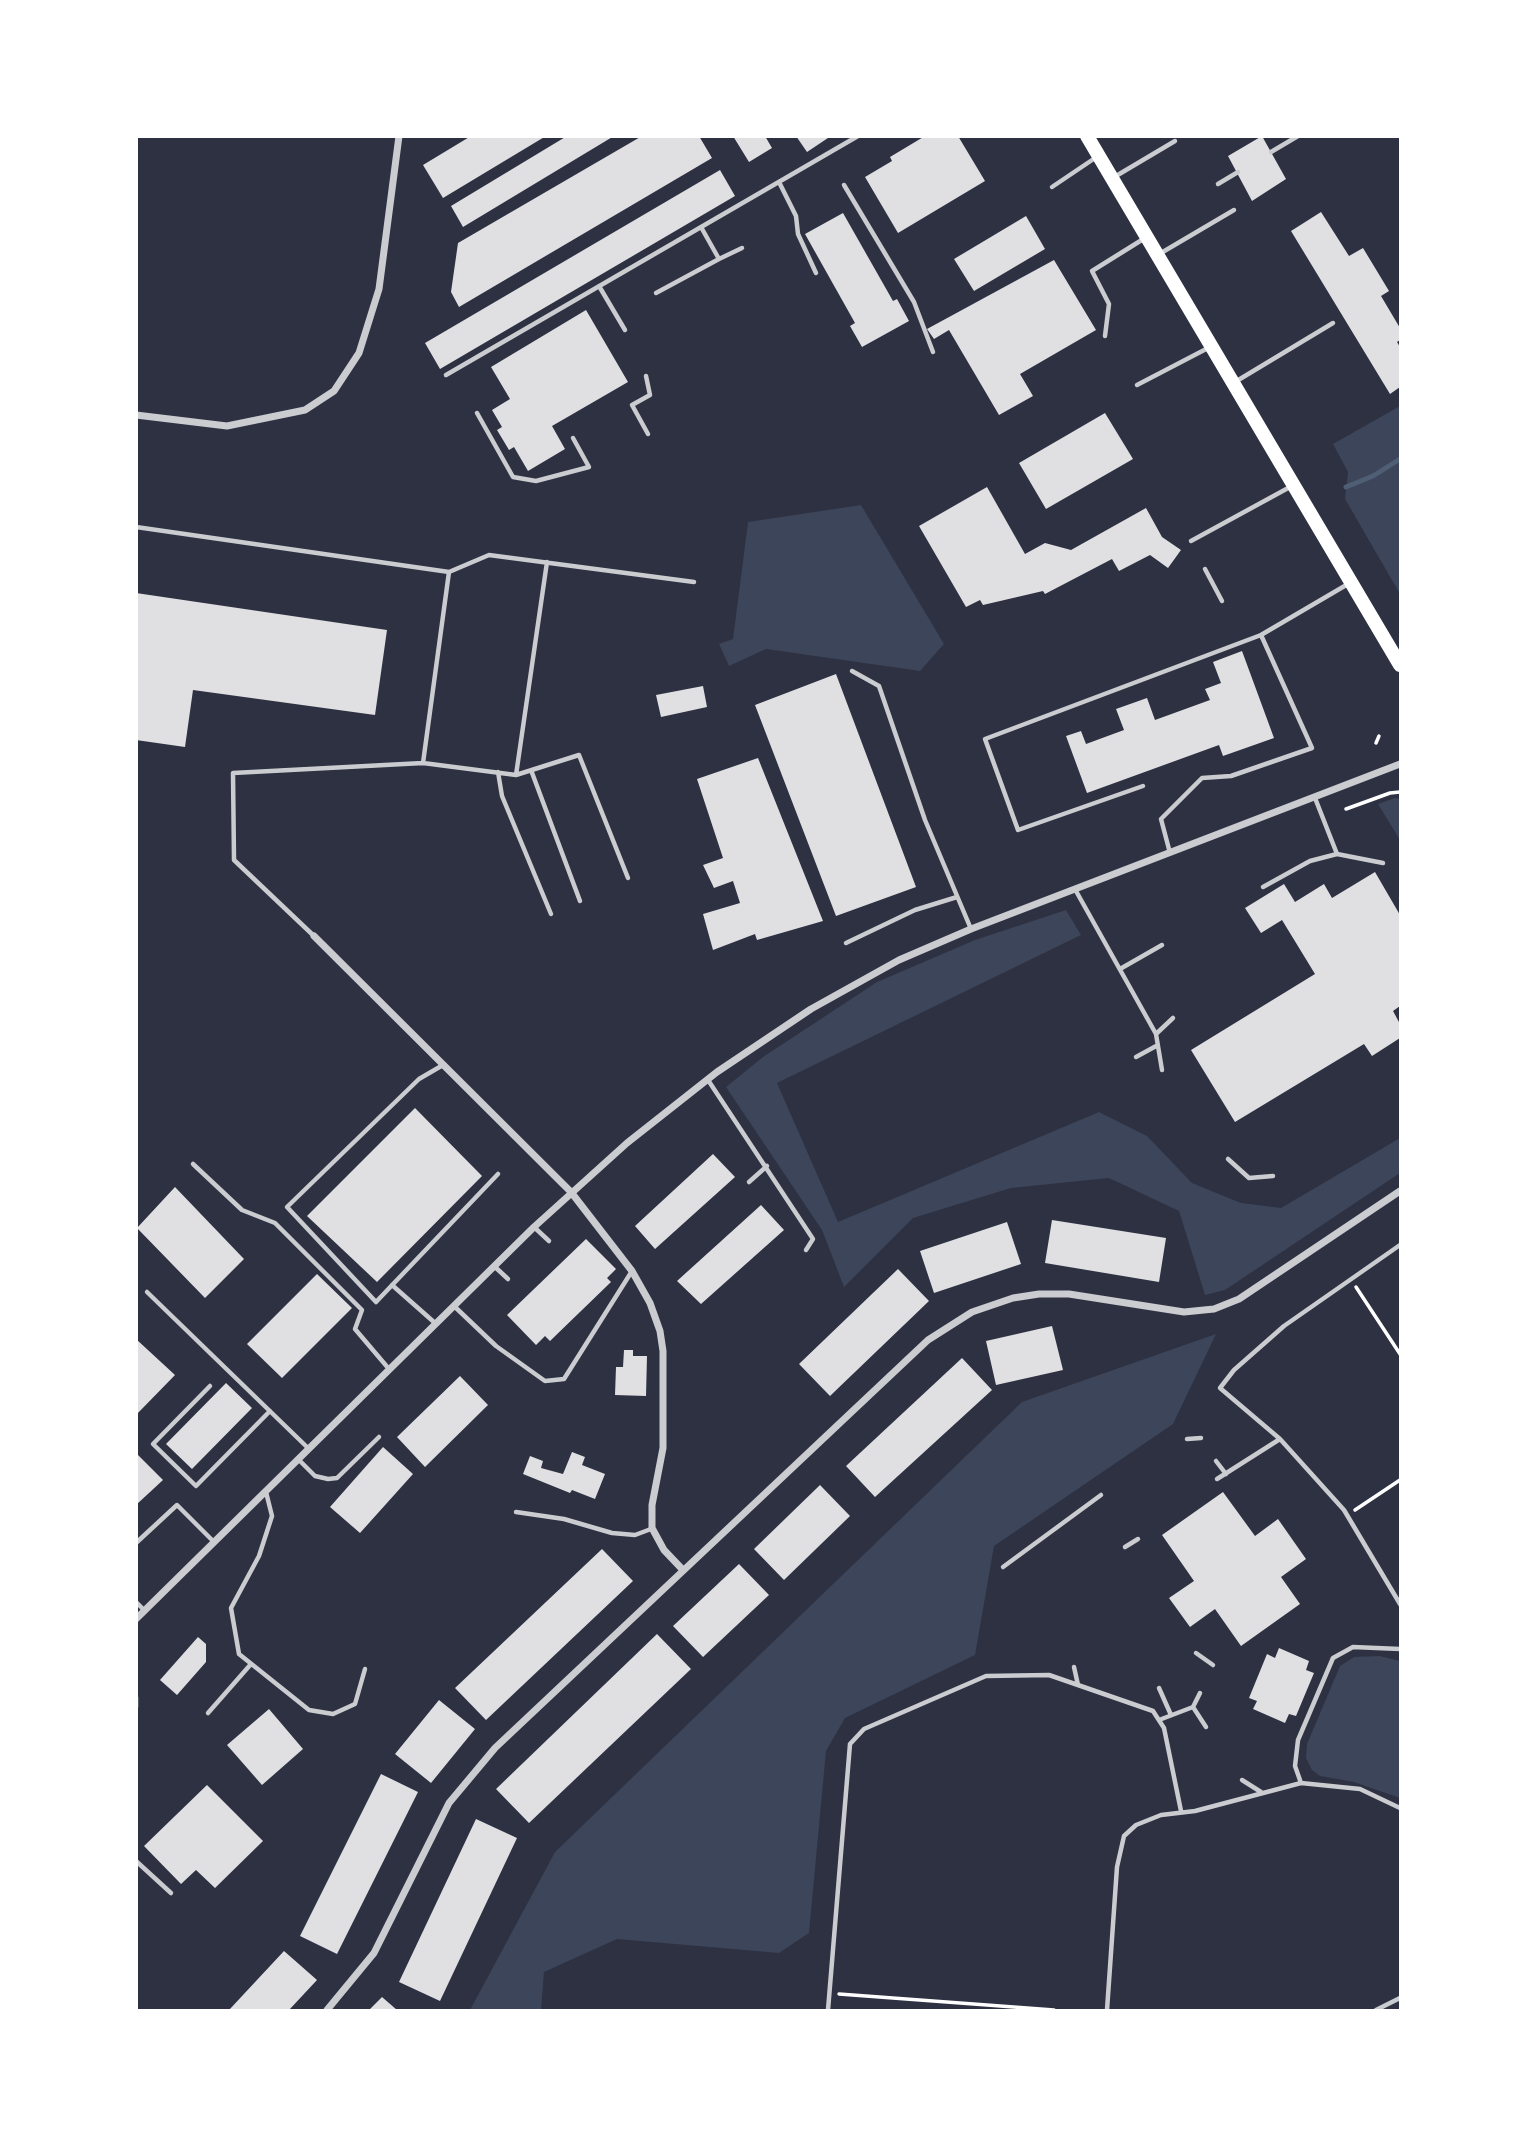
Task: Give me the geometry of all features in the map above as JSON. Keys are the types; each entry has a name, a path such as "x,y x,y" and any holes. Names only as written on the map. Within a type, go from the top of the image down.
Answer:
{"main road":[{"path":"1087,136 1400,664"}],"street":[{"path":"136,415 226,426 305,410 334,391 359,354 379,289 399,136"},
{"path":"136,1619 571,1192 707,1080 811,1009 899,960 971,929 1076,891 1401,764"},
{"path":"314,936 571,1192 632,1271 650,1303 660,1331 663,1351 663,1448 652,1504 652,1528 664,1550 683,1570"},
{"path":"327,2011 374,1953 441,1816 476,1769 928,1340 961,1318 1002,1301 1039,1294 1079,1296 1184,1312 1214,1309 1239,1299 1401,1191"}],"lane":[{"path":"446,375 858,136"},
{"path":"1271,152 1298,136"},
{"path":"1111,178 1175,141"},
{"path":"1052,187 1098,156"},
{"path":"1218,184 1238,172"},
{"path":"779,182 796,216 798,234 816,273"},
{"path":"844,185 914,302 933,352"},
{"path":"1157,255 1234,210"},
{"path":"701,227 719,259"},
{"path":"1105,336 1110,304 1092,271 1146,237"},
{"path":"656,293 742,248"},
{"path":"599,286 625,330"},
{"path":"1233,383 1333,323"},
{"path":"1137,385 1211,346"},
{"path":"646,376 650,395 632,405 648,434"},
{"path":"477,413 513,477 536,481 589,467 573,438"},
{"path":"1191,541 1294,485"},
{"path":"136,527 449,572 489,555 694,582"},
{"path":"516,775 548,562"},
{"path":"1205,569 1222,601"},
{"path":"423,763 449,572"},
{"path":"1143,786 1018,830 985,739 1177,670 1261,635 1352,582"},
{"path":"1170,854 1161,819 1202,778 1231,776 1312,748 1261,635"},
{"path":"852,671 879,686 925,820 971,929"},
{"path":"314,936 234,860 233,773 423,763 516,775 579,755 628,878"},
{"path":"531,770 580,901"},
{"path":"498,772 502,796 551,914"},
{"path":"1315,798 1337,854"},
{"path":"1263,887 1310,861 1337,854 1382,863"},
{"path":"1076,891 1156,1034 1163,1070"},
{"path":"846,943 915,910 957,897"},
{"path":"1120,969 1162,945"},
{"path":"1156,1034 1173,1018"},
{"path":"1136,1057 1158,1045"},
{"path":"443,1065 419,1079 286,1207 376,1301 498,1174"},
{"path":"707,1080 767,1166 813,1239 806,1250"},
{"path":"1228,1158 1249,1178 1273,1176"},
{"path":"193,1164 242,1210 275,1223 362,1310 355,1329 390,1369"},
{"path":"749,1182 767,1166"},
{"path":"534,1227 549,1241"},
{"path":"1401,1245 1284,1326 1234,1370 1220,1388 1280,1439 1347,1515 1401,1604"},
{"path":"494,1266 508,1279"},
{"path":"454,1306 496,1346 545,1381 564,1378 632,1271"},
{"path":"392,1285 436,1324"},
{"path":"147,1292 310,1450"},
{"path":"211,1386 153,1444 196,1486 270,1410"},
{"path":"299,1461 315,1476 337,1478 379,1437"},
{"path":"1188,1439 1201,1438"},
{"path":"1217,1479 1280,1439"},
{"path":"1216,1461 1226,1474"},
{"path":"267,1492 272,1516 268,1530 259,1556 231,1608 239,1654 309,1710 332,1714 355,1704 365,1670"},
{"path":"1003,1567 1101,1495"},
{"path":"136,1543 177,1506 215,1542"},
{"path":"516,1512 564,1519 612,1533 635,1535 652,1528"},
{"path":"1125,1548 1138,1539"},
{"path":"136,1602 145,1611"},
{"path":"1301,1783 1295,1766 1298,1740 1333,1658 1353,1647 1401,1649"},
{"path":"1196,1653 1213,1665"},
{"path":"208,1713 251,1664"},
{"path":"1074,1667 1078,1685"},
{"path":"828,2011 850,1744 864,1729 986,1676 1049,1675 1153,1711 1164,1728 1174,1765 1181,1811"},
{"path":"1159,1688 1171,1715"},
{"path":"1158,1720 1192,1707 1199,1693"},
{"path":"136,1697 136,1707"},
{"path":"1192,1707 1206,1727"},
{"path":"1242,1780 1261,1792"},
{"path":"1107,2011 1117,1867 1124,1836 1136,1825 1181,1811 1195,1811 1301,1783 1360,1789 1401,1808"},
{"path":"136,1861 171,1893"},
{"path":"1376,2011 1401,1998"}],"path":[{"path":"1376,743 1379,736"},
{"path":"1346,809 1390,793 1401,792"},
{"path":"1351,1279 1401,1354"},
{"path":"1347,1515 1401,1480"},
{"path":"829,1993 1054,2011"}],"shaded area":[{"path":"1400,406 1400,594 1345,499 1348,472 1333,444"},
{"path":"861,505 944,644 920,671 766,649 729,666 719,644 733,639 748,522"},
{"path":"1400,799 1400,840 1378,804"},
{"path":"1066,910 1081,935 777,1083 838,1222 1099,1112 1147,1136 1192,1183 1241,1203 1281,1208 1400,1138 1400,1173 1225,1290 1205,1295 1179,1211 1109,1178 1011,1188 913,1218 844,1287 822,1230 726,1087 763,1057 877,982 975,940"},
{"path":"1216,1334 1173,1424 994,1546 975,1655 845,1718 826,1751 809,1933 779,1953 617,1939 544,1972 541,2010 470,2010 555,1852 1022,1402"},
{"path":"1380,1656 1400,1661 1400,1798 1354,1782 1320,1776 1312,1770 1306,1758 1307,1744 1340,1666 1354,1657"}],"building":[{"path":"471,136 546,136 443,198 423,165"},
{"path":"567,136 614,136 463,227 451,206"},
{"path":"642,136 699,136 712,158 459,307 451,292 458,243"},
{"path":"733,136 765,136 772,148 749,162"},
{"path":"796,136 831,136 807,152"},
{"path":"925,136 958,136 985,181 898,233 865,177 892,161 890,157"},
{"path":"1262,136 1286,179 1252,201 1228,156"},
{"path":"720,170 735,196 440,369 425,343"},
{"path":"1321,212 1349,256 1363,248 1389,291 1381,296 1400,328 1400,340 1397,342 1400,347 1400,387 1390,394 1291,231"},
{"path":"843,213 893,301 897,299 909,321 862,347 850,326 855,323 805,234"},
{"path":"1026,216 1045,249 974,291 954,259"},
{"path":"1054,260 1096,330 1020,374 1033,396 999,415 949,330 934,339 927,329"},
{"path":"586,310 628,382 552,426 565,449 528,471 514,447 509,450 497,430 502,427 492,410 510,399 491,367"},
{"path":"1105,413 1133,459 1046,509 1019,463"},
{"path":"987,487 1025,554 1045,543 1071,550 1146,508 1162,537 1181,550 1168,568 1150,555 1119,571 1112,559 1045,594 1043,591 983,605 980,600 966,607 919,526"},
{"path":"136,593 387,630 375,715 193,690 185,747 136,740"},
{"path":"1242,651 1274,738 1223,756 1219,745 1087,793 1066,736 1081,731 1086,744 1124,730 1116,709 1147,698 1155,720 1210,700 1205,689 1221,683 1213,662"},
{"path":"836,674 916,887 836,916 755,705"},
{"path":"703,686 707,707 661,717 656,695"},
{"path":"758,758 823,921 757,940 755,934 713,950 703,914 740,903 733,881 714,888 703,865 723,858 697,779"},
{"path":"1375,872 1400,915 1400,1006 1393,1011 1400,1024 1400,1038 1372,1056 1364,1044 1235,1122 1191,1050 1315,974 1282,920 1261,933 1245,908 1284,884 1295,902 1324,884 1332,898"},
{"path":"415,1108 482,1176 377,1282 307,1216"},
{"path":"713,1154 735,1177 655,1249 635,1226"},
{"path":"175,1187 244,1259 205,1298 137,1228"},
{"path":"761,1205 784,1230 701,1304 677,1281"},
{"path":"1052,1220 1166,1238 1159,1282 1045,1263"},
{"path":"1007,1222 1021,1264 934,1293 920,1251"},
{"path":"586,1239 616,1269 607,1278 611,1282 550,1341 545,1336 536,1345 507,1315"},
{"path":"898,1269 929,1301 830,1396 799,1364"},
{"path":"317,1274 352,1308 282,1378 247,1344"},
{"path":"1052,1326 1063,1370 996,1385 986,1341"},
{"path":"136,1339 175,1375 136,1415"},
{"path":"624,1350 633,1350 633,1356 647,1356 646,1396 615,1395 616,1367 623,1367"},
{"path":"962,1358 992,1390 875,1497 846,1466"},
{"path":"460,1376 488,1405 425,1467 397,1437"},
{"path":"226,1383 252,1408 192,1469 166,1444"},
{"path":"383,1447 413,1474 360,1533 330,1507"},
{"path":"572,1452 585,1457 582,1465 605,1474 595,1499 572,1490 570,1493 523,1474 530,1456 543,1461 541,1468 563,1474"},
{"path":"136,1453 163,1480 136,1505"},
{"path":"820,1485 850,1516 784,1580 754,1549"},
{"path":"1223,1492 1255,1536 1278,1519 1306,1559 1281,1577 1300,1604 1241,1646 1215,1609 1190,1627 1169,1598 1194,1581 1162,1535"},
{"path":"602,1549 633,1581 486,1720 455,1688"},
{"path":"739,1564 769,1595 703,1657 673,1626"},
{"path":"657,1634 691,1669 529,1823 496,1789"},
{"path":"198,1637 206,1644 206,1662 177,1695 160,1680"},
{"path":"1279,1648 1309,1661 1306,1670 1314,1673 1296,1716 1289,1714 1285,1723 1253,1709 1257,1701 1249,1698 1267,1654 1275,1658"},
{"path":"439,1700 475,1729 431,1783 395,1754"},
{"path":"269,1709 303,1749 262,1785 227,1745"},
{"path":"381,1774 418,1792 337,1954 300,1936"},
{"path":"207,1785 263,1841 215,1888 196,1870 181,1884 144,1846"},
{"path":"476,1819 517,1838 440,2001 399,1982"},
{"path":"284,1951 317,1980 289,2010 229,2010"},
{"path":"382,1997 397,2010 369,2010"}],"waterway":[{"path":"1346,487 1373,476 1400,459"}]}
